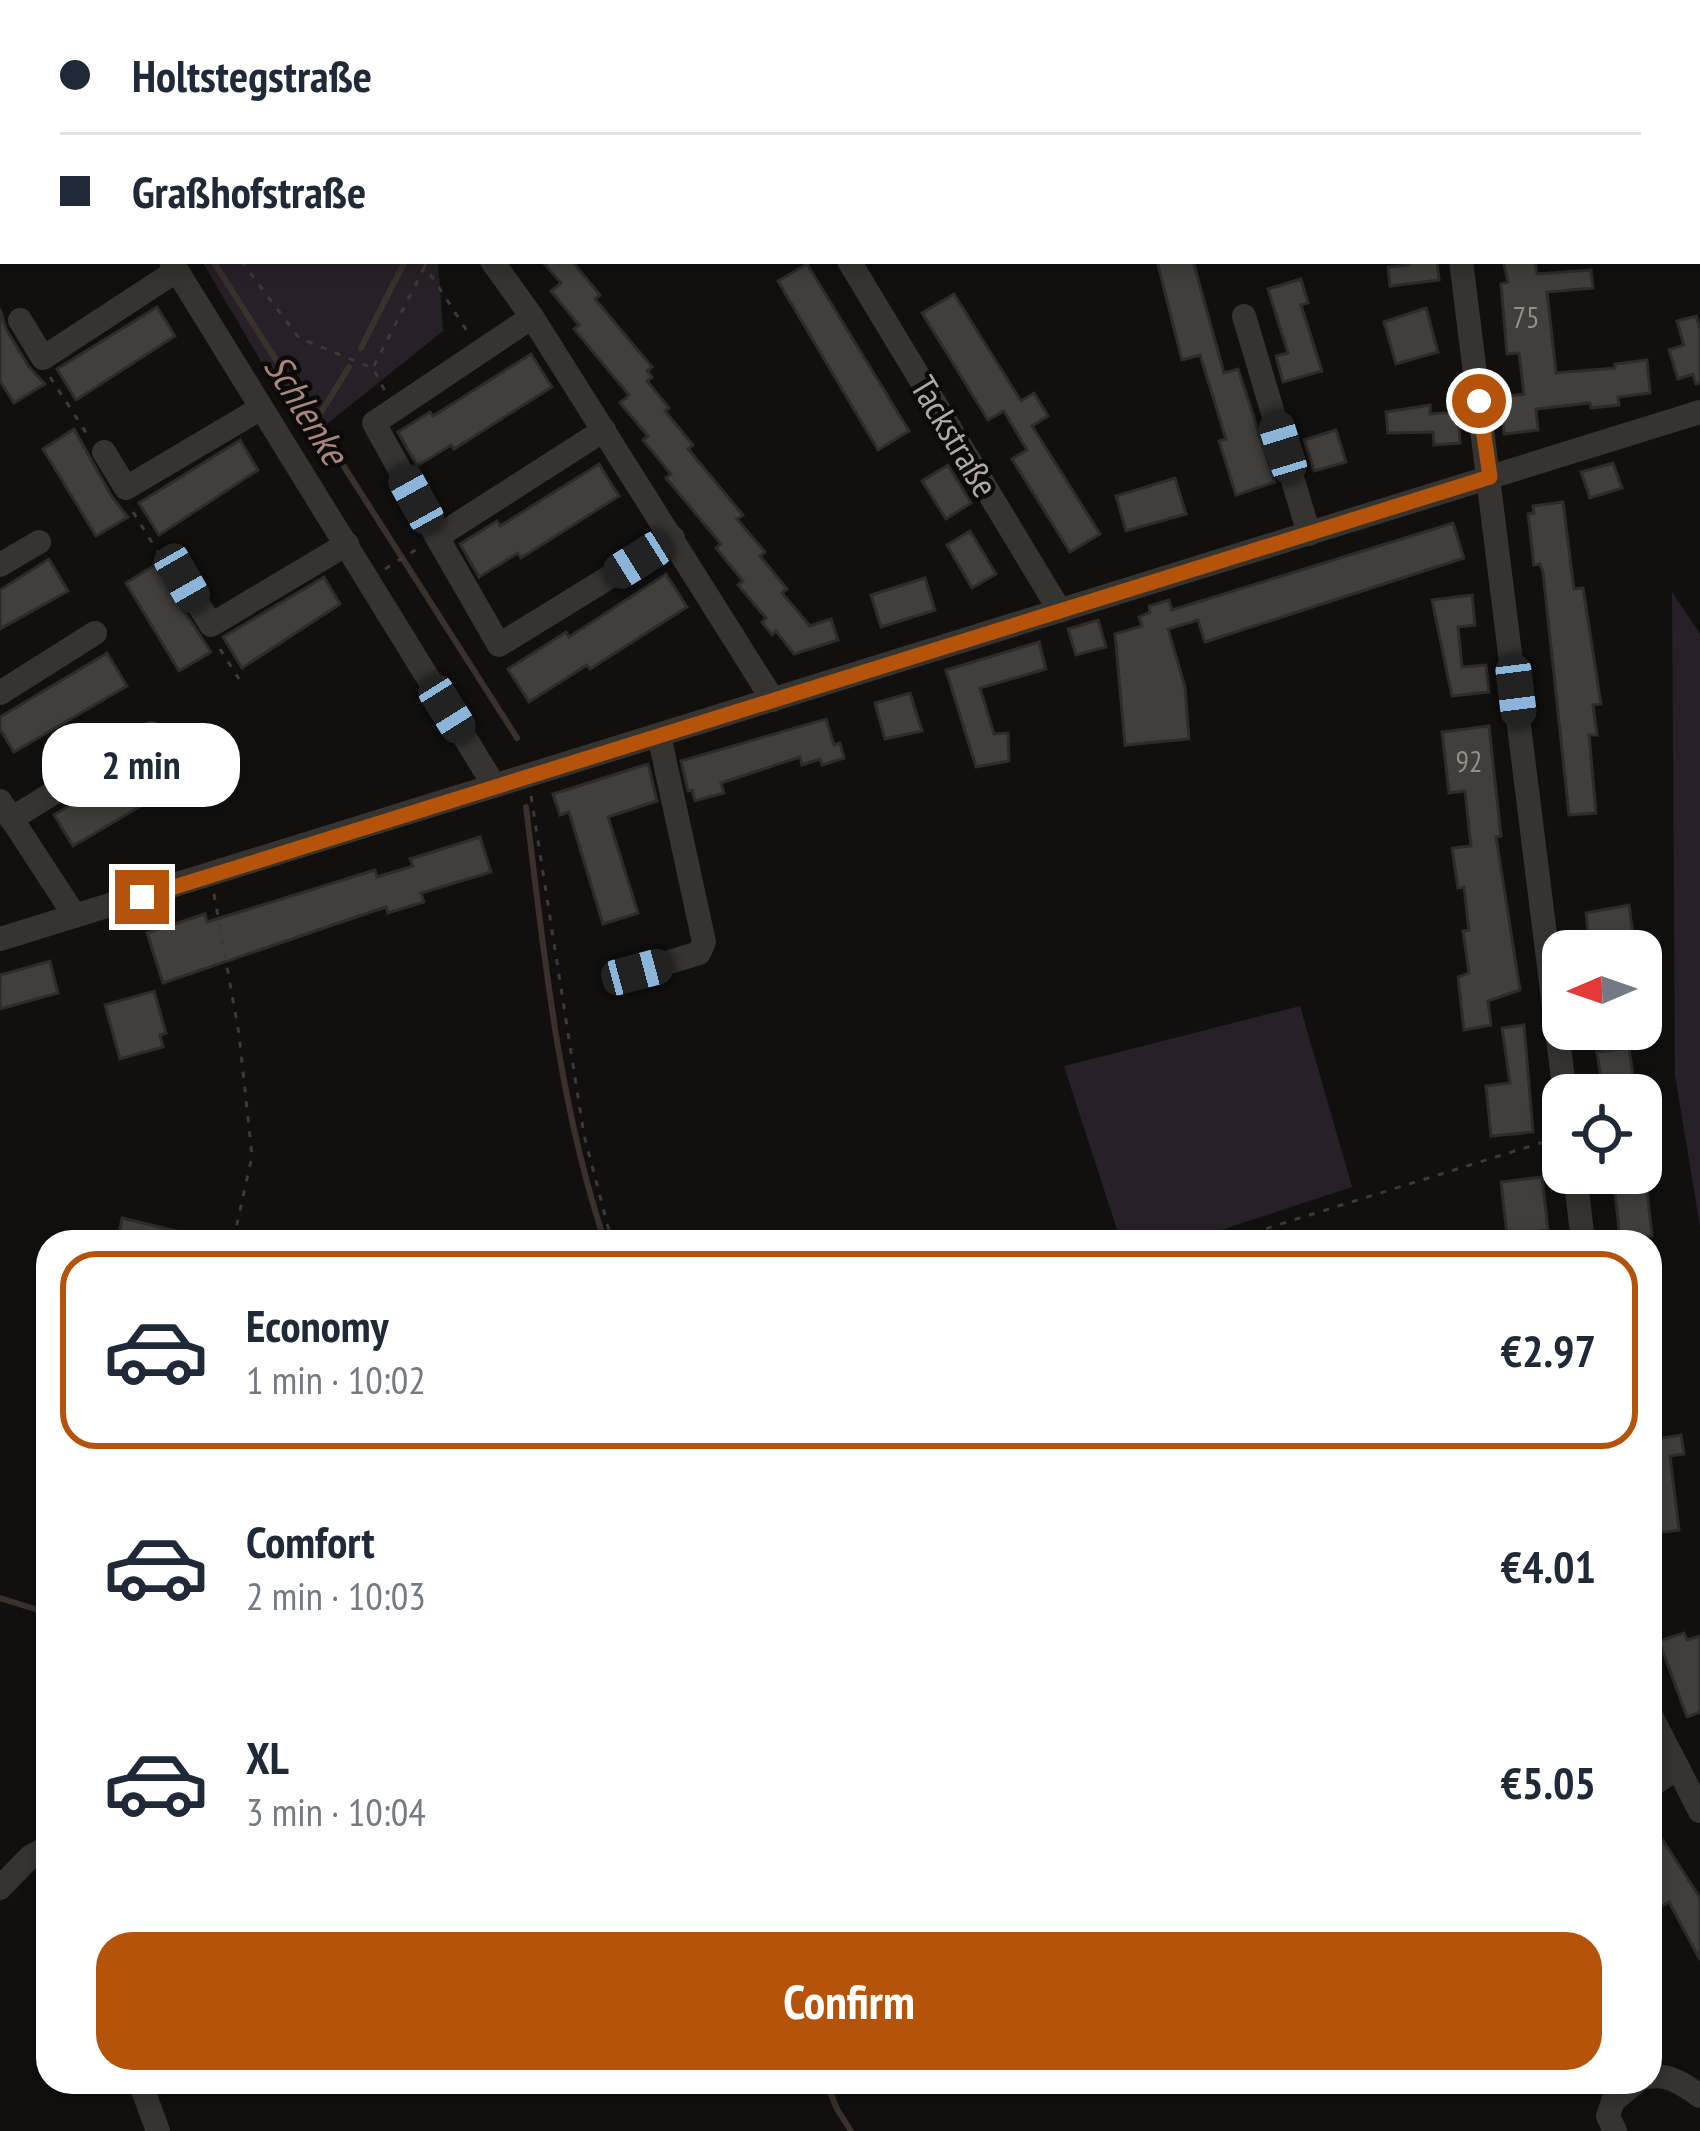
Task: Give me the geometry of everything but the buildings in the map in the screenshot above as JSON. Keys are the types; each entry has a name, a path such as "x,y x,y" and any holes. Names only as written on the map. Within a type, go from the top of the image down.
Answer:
{"street":[{"path":"494,264 772,700"},
{"name":"Tackstraße","path":"851,264 1060,611"},
{"path":"1461,264 1562,1074"},
{"path":"20,320 44,358 174,266 494,785"},
{"path":"1244,316 1309,533"},
{"path":"532,317 374,423 429,541 499,645 673,538"},
{"path":"104,452 126,488 261,408"},
{"path":"0,939 1700,412"},
{"path":"429,541 604,430"},
{"path":"0,565 39,542"},
{"path":"182,578 211,625 347,544"},
{"path":"0,693 95,633"},
{"path":"75,916 5,810 152,733"},
{"path":"637,972 699,953 704,942 659,735"},
{"path":"1578,1194 1582,1230"},
{"path":"1662,1737 1700,1811"},
{"path":"1662,1778 1678,1768"},
{"path":"0,1888 36,1854"},
{"path":"1662,2076 1700,2096"},
{"path":"144,2094 158,2131"},
{"path":"1615,2131 1608,2116 1621,2094"}],"path":[{"path":"243,264 299,338 373,368 394,410"},
{"path":"373,368 425,264"},
{"path":"425,264 481,352"},
{"path":"44,358 83,430 104,452"},
{"path":"126,488 128,503 158,553 182,578"},
{"path":"394,563 429,541"},
{"path":"211,625 239,679"},
{"path":"529,776 566,1036 584,1136 609,1230"},
{"path":"211,875 238,1035 252,1156 236,1230"},
{"path":"1261,1230 1542,1143"}],"shaded area":[{"path":"204,264 438,264 443,331 307,440"},
{"path":"1672,592 1700,634 1700,1227 1675,1075"},
{"path":"1300,1006 1352,1187 1221,1230 1117,1230 1064,1066"}],"waterway":[{"name":"Schlenke","path":"215,264 517,738"},
{"path":"361,348 403,264"},
{"path":"315,422 349,367"},
{"name":"Schlenke","path":"526,807 564,1081 601,1230"},
{"path":"0,1598 36,1609"},
{"name":"Schlenke","path":"831,2094 851,2131"}],"route":[{"path":"142,897 1490,477 1479,401"}]}
